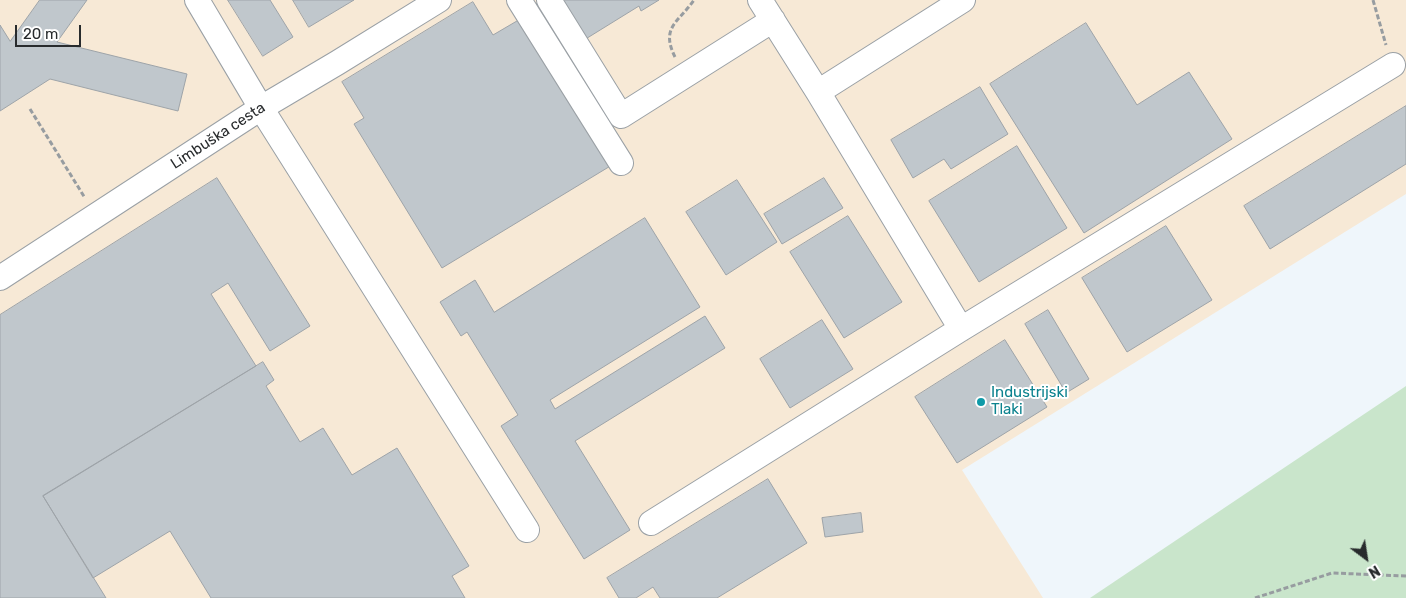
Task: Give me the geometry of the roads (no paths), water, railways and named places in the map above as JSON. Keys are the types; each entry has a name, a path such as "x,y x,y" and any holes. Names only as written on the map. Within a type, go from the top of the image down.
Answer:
{"street":[{"path":"197,0 261,108 527,530"},
{"name":"Limbuška cesta","path":"0,278 261,108 439,0"},
{"path":"520,0 621,163"},
{"path":"549,0 621,116 686,74 766,10 818,92 961,329"},
{"path":"818,92 963,0"},
{"path":"651,523 961,329 1393,64"}],"place":[{"name":"Industrijski Tlaki","path":"981,402"}]}
